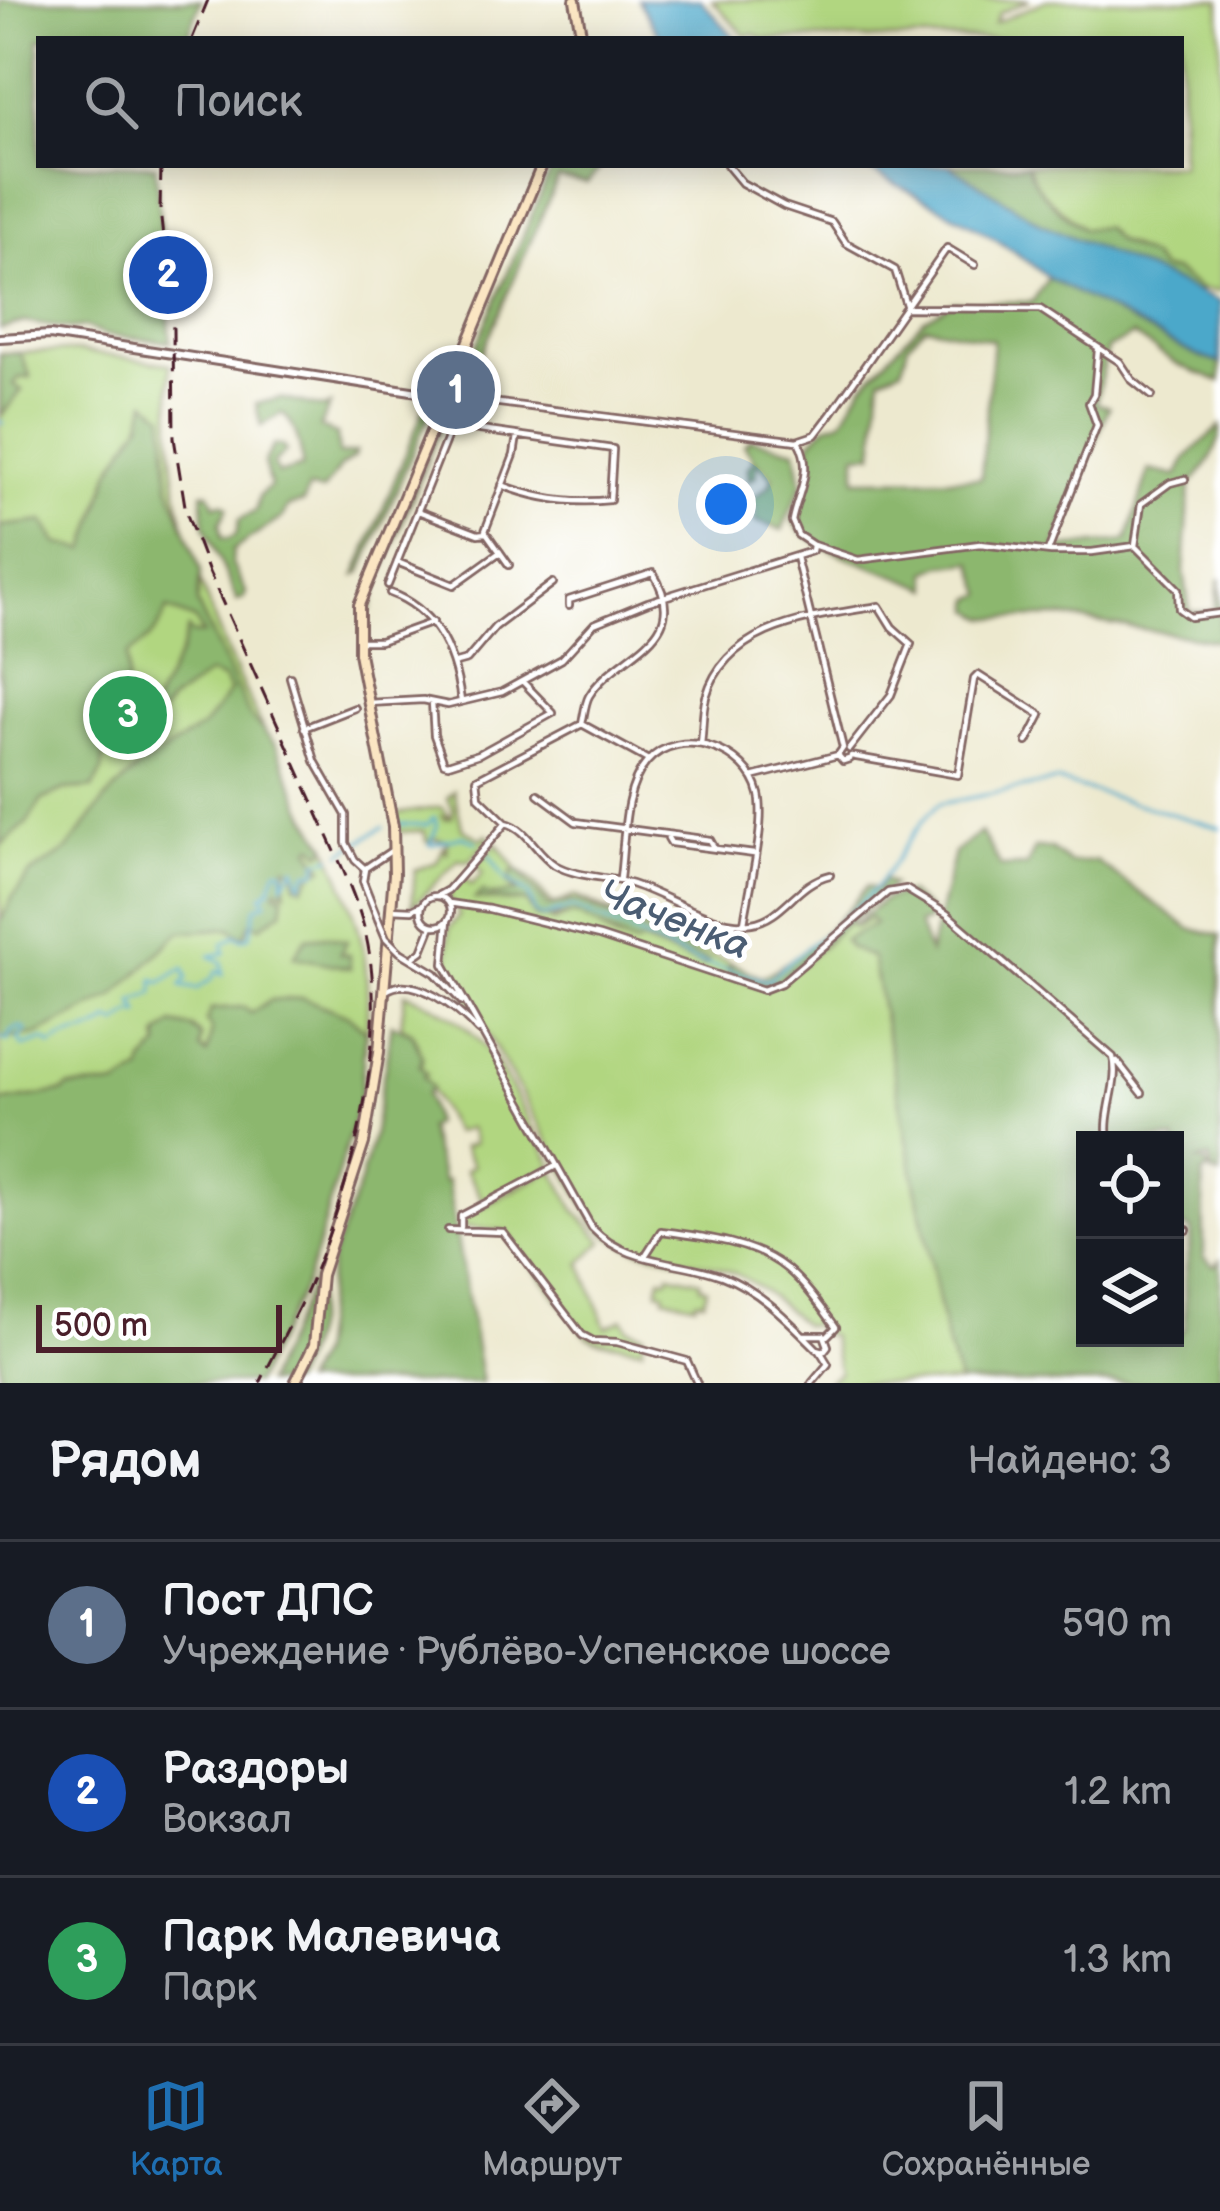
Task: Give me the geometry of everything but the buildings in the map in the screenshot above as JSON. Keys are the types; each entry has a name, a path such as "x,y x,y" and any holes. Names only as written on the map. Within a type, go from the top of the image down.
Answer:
{"main road":[{"path":"575,0 581,36"},
{"path":"295,1383 316,1339 321,1275 364,1143 379,1052 387,934 395,909 394,833 368,703 357,615 365,585 541,168"}],"street":[{"path":"730,168 742,183 784,206 832,222 846,243 896,270 907,308"},
{"path":"0,338 50,335 444,396 797,441 815,435 947,248 975,266"},
{"path":"907,308 1034,308 1120,362 1152,396"},
{"path":"1048,551 1097,425 1090,403 1097,350"},
{"path":"444,396 456,407 452,427 389,589 434,622 456,663 461,703"},
{"path":"452,427 613,449 608,501 530,496 502,485"},
{"path":"485,533 517,436"},
{"path":"797,441 804,450 806,479 792,521 798,535 859,560 980,544 1092,552 1135,546"},
{"path":"1135,546 1141,504 1170,483 1185,479"},
{"path":"418,511 485,533"},
{"path":"485,533 509,565"},
{"path":"368,703 461,703 524,682 565,656 594,624 663,597 796,557 812,551 813,545"},
{"path":"1135,546 1178,590 1179,609 1190,617 1220,613"},
{"path":"398,562 454,585 500,553"},
{"path":"796,557 847,751"},
{"path":"569,606 569,600 652,573 663,597 660,630 587,698 582,724"},
{"path":"456,663 467,660 495,627 553,583"},
{"path":"701,744 706,698 721,665 751,640 810,618 879,607 911,644 891,695 847,751 845,761 838,755"},
{"path":"358,641 380,641 434,622"},
{"path":"752,777 847,751 958,775 978,675 1041,715 1027,742"},
{"path":"290,677 315,760 346,815 346,843 365,869"},
{"path":"432,701 434,735 448,764 479,754 553,713 524,682"},
{"path":"304,728 355,708"},
{"path":"582,724 648,760"},
{"path":"582,724 477,779 479,797 554,864 653,890 712,917 744,923 777,912 812,880 830,875"},
{"path":"620,880 633,787 648,760 678,746 701,744 734,756 759,794 761,817 744,923"},
{"path":"538,794 568,819 710,839 715,849 754,854"},
{"path":"395,909 412,910 448,890 506,823"},
{"path":"394,833 389,854 365,869 363,881 386,938 435,973 470,1010"},
{"path":"378,860 393,879"},
{"path":"437,896 466,908 489,909 599,936 764,990 781,983 888,892 906,889 946,914 1113,1057 1142,1093"},
{"path":"448,890 444,964 592,1228 612,1245 643,1258 735,1282 773,1307 829,1360 812,1383"},
{"path":"424,902 427,935"},
{"path":"410,956 422,951 434,926 466,908"},
{"path":"412,910 445,936"},
{"path":"380,1008 391,986 417,990 450,1005 490,1046"},
{"path":"1106,1131 1117,1070 1113,1057"},
{"path":"463,1228 458,1223 461,1216 556,1166"},
{"path":"448,1230 503,1232 582,1335 593,1342 617,1342 687,1361 697,1383"},
{"path":"643,1258 661,1231 718,1240 787,1268 836,1327 827,1336 827,1348 820,1351"},
{"path":"803,1334 827,1336"}],"green space":[{"path":"0,0 201,0 188,36 36,36 36,168 155,168 171,342 24,322 0,329"},
{"path":"712,0 1030,0 999,13 995,23 1047,0 1220,0 1220,292 1200,289 1174,271 1161,270 1130,246 1083,229 1038,189 1028,168 1184,168 1184,36 746,36"},
{"path":"552,168 600,168 587,183 558,178 465,391 461,383"},
{"path":"954,168 1028,168 1042,193 1083,229 1104,227 1117,241 1150,257 1161,270 1174,271 1200,289 1200,295 1042,224"},
{"path":"1048,278 1195,355 1220,363 1220,382 1178,365 1133,335 1107,349 1096,403 1109,407 1055,548 1127,541 1149,470 1177,476 1186,458 1220,426 1211,458 1190,485 1184,572 1190,612 1214,611 1220,578 1220,641 1064,617 986,618 973,610 973,599 984,594 973,562 927,572 930,589 834,551 793,521 811,473 810,442 827,425 842,420 863,385 923,320 953,302 1032,302","holes":["925,326 993,340 981,478 856,479 856,454 874,453 881,377 902,368 908,344"]},
{"path":"76,351 170,364 174,467 190,548 240,681 324,850 327,846 350,900 366,969 365,1053 365,1030 339,1013 309,1001 278,1000 251,1014 243,1007 211,1009 207,1054 200,1049 201,1036 193,1028 173,1025 158,1039 160,1047 144,1063 142,1072 117,1086 69,1088 0,1102 0,353"},
{"path":"20,353 31,377 13,384 22,390 0,417 0,354"},
{"path":"280,398 323,408 330,405 320,428 337,434 339,455 356,452 323,491 308,489 304,502 287,507 283,517 233,550 232,564 246,592 237,601 205,526 202,493 209,492 215,505 228,507 220,523 222,538 229,539 236,535 239,520 256,511 259,496 270,486 264,462 274,445 286,451 273,464 278,474 302,467 297,438 282,413 261,426 256,404"},
{"path":"428,399 433,405 361,573 356,575"},
{"path":"146,401 164,414 169,485 201,571 197,603 249,715 276,745 307,816 327,846 322,853 313,845 310,849 324,868 313,873 303,887 296,884 294,870 286,866 286,891 277,888 275,892 284,895 282,911 261,926 251,923 243,938 230,928 180,932 114,996 36,1035 0,1039 0,922 12,898 29,875 67,850 105,800 138,768 204,726 230,691 224,680 209,674 170,702 147,735 140,731 188,629 203,634 195,620 167,609 151,636 127,656 127,693 109,719 102,772 93,788 65,790 42,800 27,823 0,846 0,526 44,521 57,543 86,550 111,470 142,422"},
{"path":"446,413 371,610 365,613 378,569"},
{"path":"751,439 796,450 802,484 782,530 755,521 752,499 769,486 772,477 757,462 756,476 749,480 748,468 754,459 744,445"},
{"path":"454,791 462,828 481,839 487,834 491,838 469,861 458,860 412,907 415,870 437,862 444,847 447,855 447,841 427,842 424,831 398,832 395,814 441,807 450,817 442,816 445,819 452,817 447,798"},
{"path":"981,832 1001,867 1027,866 1035,848 1051,849 1070,863 1096,861 1190,929 1220,935 1220,1176 1213,1174 1210,1158 1199,1161 1209,1171 1203,1173 1204,1257 1214,1266 1220,1260 1220,1383 959,1383 945,1336 872,958 844,940 875,924 870,918 851,927 885,899 908,893 929,910 928,921 918,924 929,953 954,853"},
{"path":"497,843 517,870 512,871 519,890 486,895 488,900 526,902 553,922 572,914 582,916 616,939 640,941 705,966 587,905 548,906 522,873 554,905 575,896 733,964 728,967 744,979 760,982 791,972 848,922 856,927 870,918 875,924 844,940 872,957 945,1336 959,1383 826,1383 839,1372 831,1336 818,1332 816,1325 803,1325 736,1274 627,1245 595,1224 448,964 449,928 459,916 448,901 451,889 464,878 472,885 483,873 476,865"},
{"path":"517,870 548,906 578,901 709,961 705,966 641,942 635,945 573,914 543,918 535,916 526,902 475,899 482,891 495,895 517,891 508,884 512,871"},
{"path":"883,879 893,885 778,981 757,985 730,975 728,967 733,964 762,977 777,969 819,938 867,886 877,890"},
{"path":"306,938 347,941 340,954 349,955 350,968 294,957"},
{"path":"405,993 451,1016 482,1044 553,1165 484,1202 466,1170 473,1166 463,1147 474,1143 469,1128 454,1133 422,1075 423,1057 412,1033 401,1025"},
{"path":"303,998 349,1016 365,1030 361,1094 305,1284 255,1383 69,1383 63,1378 59,1383 0,1383 0,1102 63,1092 68,1087 117,1086 142,1072 144,1063 160,1047 159,1035 173,1024 192,1028 201,1036 200,1049 207,1054 212,1030 206,1021 211,1009 243,1007 251,1013 270,1000"},
{"path":"392,1024 412,1033 423,1057 420,1066 427,1074 423,1076 432,1088 426,1093 434,1123 427,1128 443,1182 447,1181 482,1383 302,1383 318,1354 331,1259 374,1132"},
{"path":"553,1170 575,1210 603,1241 581,1263 606,1327 623,1319 628,1328 644,1334 642,1348 586,1335 505,1231 462,1227 461,1218"},
{"path":"669,1274 700,1281 707,1288 704,1301 695,1304 664,1297 665,1292 658,1290 661,1277 668,1279"},
{"path":"315,1277 314,1319 298,1370 291,1383 265,1383"}],"water":[{"path":"638,0 701,0 733,36 659,36"},
{"path":"865,168 954,168 1042,224 1220,302 1220,363 1195,355 1048,278 981,230"}],"waterway":[{"name":"Чаченка","path":"489,854 505,879 528,894 535,913 543,917 572,907 695,961 768,981 864,900 939,804 1057,781 1220,828"},
{"name":"Чаченка","path":"398,824 427,825 434,817 437,826 430,845 462,836 476,842"},
{"name":"Чаченка","path":"342,853 383,827"},
{"name":"Чаченка","path":"326,859 332,857"},
{"name":"Чаченка","path":"0,1038 8,1041 20,1027 26,1030 18,1039 23,1047 45,1040 52,1046 109,1020 118,1024 133,1013 140,1014 133,1002 154,993 154,979 160,983 184,968 187,978 181,986 197,989 217,970 223,975 222,962 210,956 225,953 223,944 236,935 250,936 256,907 267,902 262,896 277,869 284,871 283,884 295,867 301,884 307,872 317,871 318,861 323,860"}],"railway":[{"path":"193,36 208,0"},
{"path":"161,168 160,210 173,329 174,438 186,512 349,884 364,927 372,977 370,1067 352,1159 309,1285 260,1383"}],"place":[{"name":"Раздоры","path":"168,275"},
{"name":"Пост ДПС","path":"456,390"},
{"name":"Парк Малевича","path":"128,715"}]}
